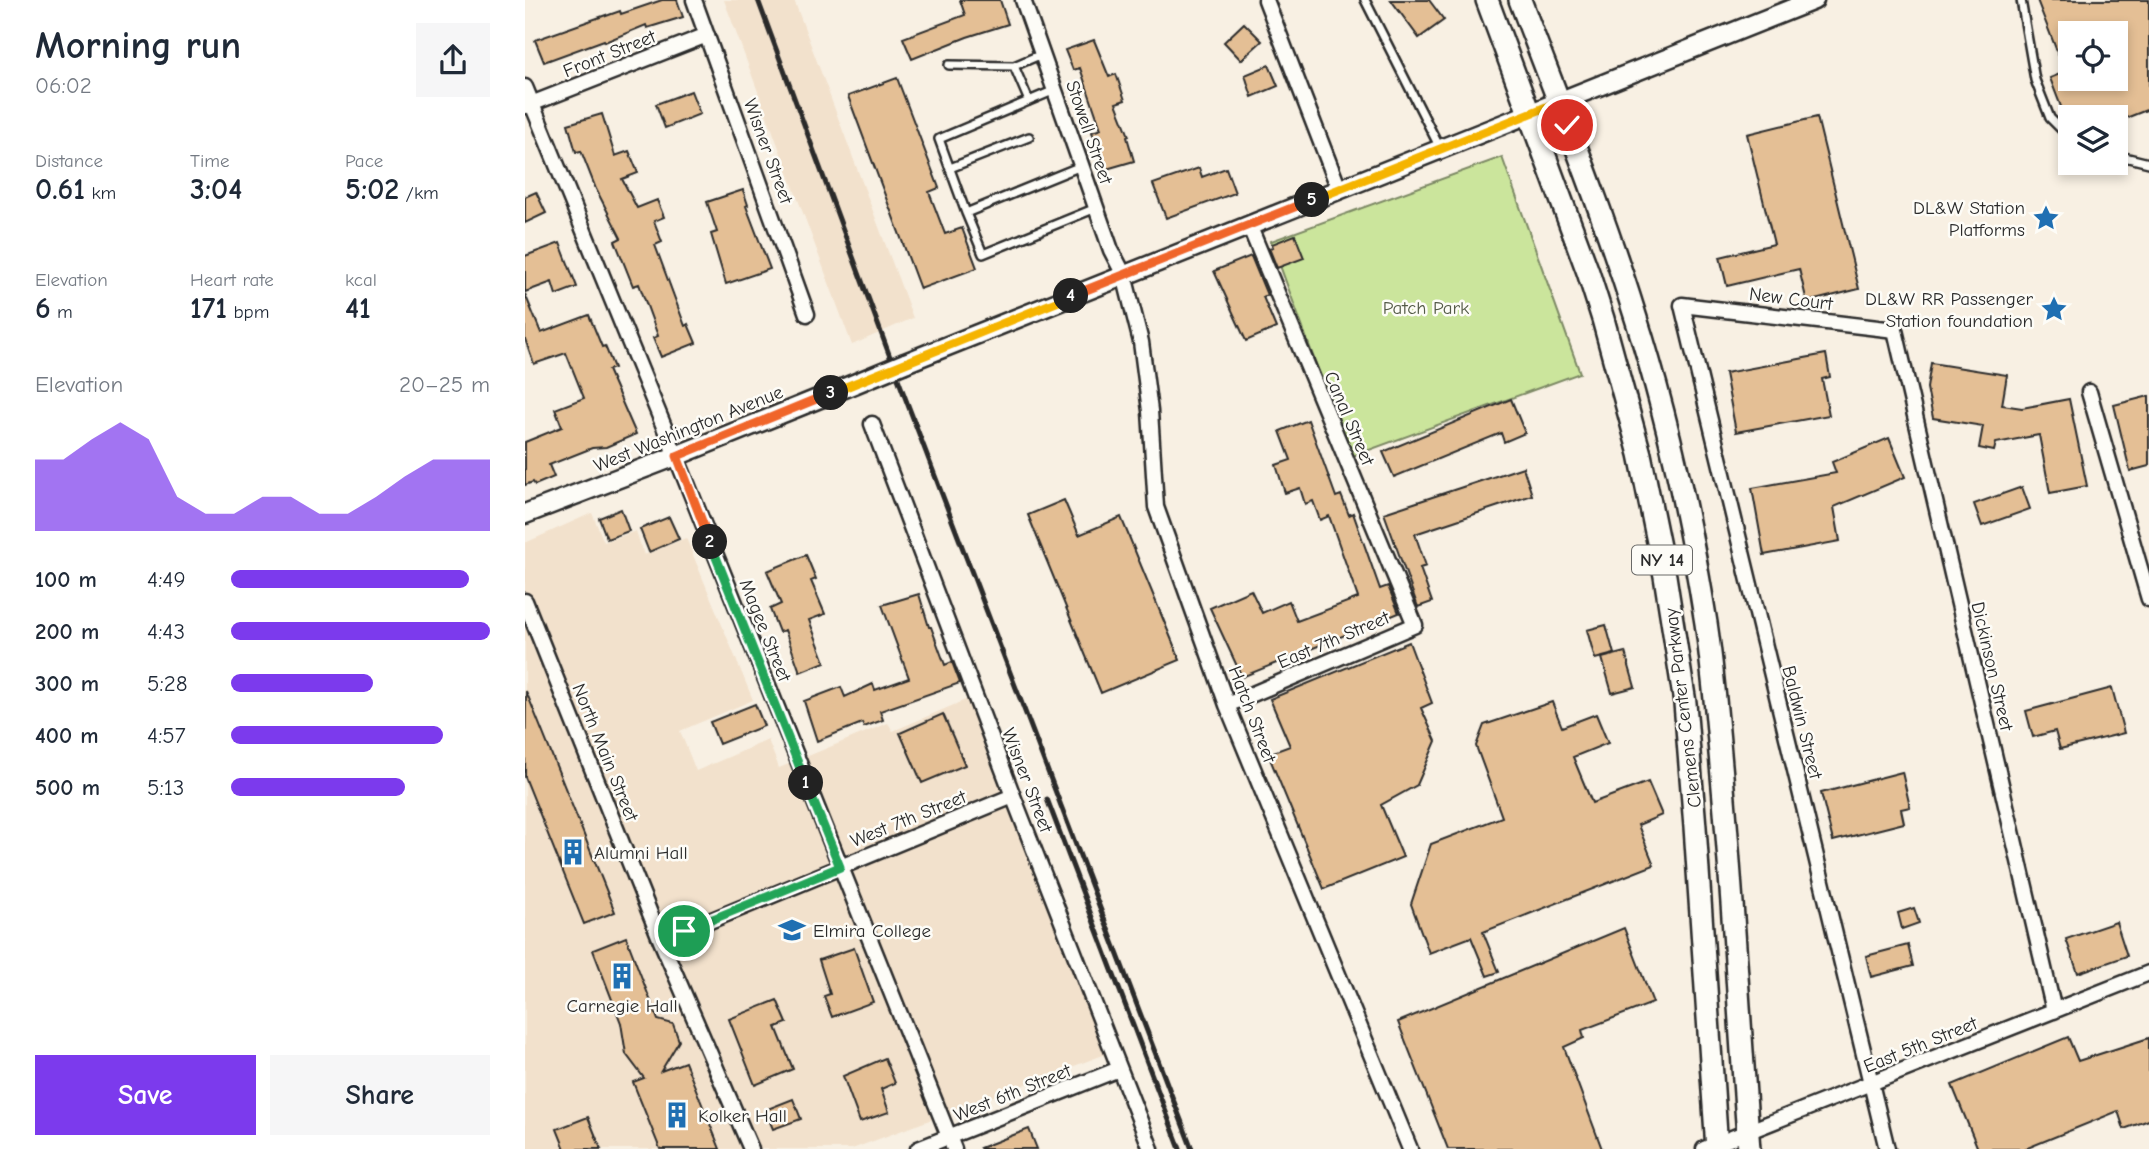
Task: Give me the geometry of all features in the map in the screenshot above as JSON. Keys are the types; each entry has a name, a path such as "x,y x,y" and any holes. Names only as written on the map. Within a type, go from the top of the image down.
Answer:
{"main road":[{"name":"Clemens Center Parkway","path":"1487,0 1604,319 1640,454 1665,576 1685,703 1714,1082 1713,1147"},
{"name":"Clemens Center Parkway","path":"1520,0 1635,315 1668,434 1706,624 1726,813 1748,1141"}],"street":[{"name":"Wisner Street","path":"694,0 807,314"},
{"name":"Stowell Street","path":"1023,0 1111,250 1124,275"},
{"path":"1266,0 1339,189"},
{"name":"West Washington Avenue","path":"525,514 677,456 1814,0"},
{"name":"Front Street","path":"529,105 707,35"},
{"name":"Magee Street","path":"525,86 529,105 677,456 952,1143"},
{"name":"Canal Street","path":"1248,225 1415,625"},
{"name":"Hatch Street","path":"1124,275 1142,356 1150,411 1156,507 1227,705 1410,1149"},
{"name":"New Court","path":"1682,305 1895,330"},
{"name":"Baldwin Street","path":"1682,305 1887,1149"},
{"name":"Dickinson Street","path":"1895,330 2054,1011"},
{"path":"2089,392 2149,599"},
{"name":"Wisner Street","path":"872,424 1151,1149"},
{"name":"North Main Street","path":"525,601 661,941 751,1149"},
{"name":"East 7th Street","path":"1227,705 1415,625"},
{"name":"West 7th Street","path":"661,941 1013,796"},
{"name":"East 5th Street","path":"1713,1147 1748,1141 1871,1084 2149,974"},
{"name":"West 6th Street","path":"918,1149 952,1143 1119,1069"}],"lane":[{"path":"1365,0 1441,149"},
{"path":"2021,0 2035,80 2050,118 2058,126"},
{"path":"949,65 1014,66 1042,54"},
{"path":"1014,66 1029,101"},
{"path":"1055,90 939,139 983,254 1096,208"},
{"path":"950,169 1029,136"},
{"path":"2128,159 2149,163"},
{"path":"967,213 1081,166"}],"shaded area":[{"path":"724,0 794,0 913,318 852,345"},
{"name":"Elmira College","path":"592,513 604,542 636,531 644,555 686,538 753,700 680,731 696,771 768,740 779,768 888,723 893,731 970,698 1106,1054 852,1149 525,1149 525,543"}],"green space":[{"name":"Patch Park","path":"1502,157 1580,373 1350,457 1271,241"}],"building":[{"path":"662,0 677,0 683,17 647,28 646,25 544,62 535,40 606,15 620,11 621,14"},
{"path":"960,0 1000,0 1008,24 912,59 903,38 965,15"},
{"path":"1391,0 1429,0 1444,20 1419,38"},
{"path":"2037,0 2149,0 2149,109 2128,117 2128,105 2060,105 2050,78 2058,75 2058,91 2128,91 2128,21 2058,21 2058,54"},
{"path":"1244,23 1262,41 1241,60 1224,42"},
{"path":"1094,40 1109,77 1116,74 1125,100 1116,103 1129,136 1127,137 1134,161 1103,170 1092,132 1101,129 1080,68 1073,70 1065,50"},
{"path":"1269,65 1278,86 1252,97 1245,75"},
{"path":"897,78 939,188 929,192 945,234 962,228 977,268 920,289 848,96"},
{"path":"691,91 700,114 665,128 656,104"},
{"path":"602,114 615,156 629,151 638,173 622,179 637,208 657,200 664,217 654,221 662,242 655,245 685,326 688,324 696,343 661,357 653,338 658,336 639,284 633,286 615,241 621,238 596,189 581,151 576,152 568,124"},
{"path":"1817,117 1859,289 1807,302 1799,269 1727,286 1720,257 1774,244 1747,134"},
{"path":"1199,168 1202,177 1226,168 1235,193 1166,218 1153,184"},
{"path":"743,190 748,205 746,206 770,269 726,284 711,234 717,232 707,202"},
{"path":"536,192 546,213 525,223 525,197"},
{"path":"1295,235 1304,258 1277,268 1269,248 1273,247 1272,244"},
{"path":"560,243 577,287 556,295 552,282 525,292 525,256"},
{"path":"1251,256 1267,295 1263,297 1276,328 1246,341 1214,271"},
{"path":"525,294 541,333 589,315 614,368 608,370 636,434 606,447 592,448 549,465 554,477 535,485 533,482 525,485 525,442 562,427 555,409 584,398 566,353 534,364 525,339"},
{"path":"1826,354 1830,377 1822,379 1829,415 1736,432 1725,373"},
{"path":"1931,363 2007,375 2002,405 2022,408 2069,399 2087,486 2050,493 2039,435 1996,443 1994,451 1979,448 1983,426 1933,418 1927,388"},
{"path":"2149,396 2149,466 2130,471 2114,405"},
{"path":"1511,399 1525,433 1504,442 1501,433 1394,477 1383,452"},
{"path":"1308,420 1336,497 1341,495 1349,515 1353,513 1380,589 1388,586 1399,613 1242,677 1210,608 1251,590 1262,613 1289,601 1297,621 1358,598 1329,516 1320,520 1313,501 1305,504 1300,488 1285,493 1276,465 1291,460 1280,431"},
{"path":"1889,438 1905,477 1834,507 1840,541 1764,555 1752,488 1836,473 1832,462"},
{"path":"1523,467 1532,495 1415,534 1426,566 1420,568 1432,602 1418,607 1384,513"},
{"path":"2022,487 2030,509 1982,526 1974,504"},
{"path":"1064,500 1079,535 1121,517 1180,660 1101,693 1028,515"},
{"path":"621,509 629,531 607,539 599,518"},
{"path":"669,517 679,539 649,552 640,529"},
{"path":"806,555 816,579 811,581 825,614 809,620 825,662 800,672 785,630 779,632 770,609 781,604 767,571"},
{"path":"919,594 945,665 952,662 960,683 880,711 883,720 864,727 862,723 817,741 804,701 841,687 845,697 873,684 875,690 909,678 882,605"},
{"path":"1606,625 1614,654 1595,659 1587,630"},
{"path":"1409,642 1432,703 1421,708 1436,741 1417,785 1381,805 1403,857 1324,889 1268,754 1290,746 1270,699"},
{"path":"1625,652 1635,687 1612,693 1602,658"},
{"path":"2112,688 2124,733 2060,749 2055,731 2033,737 2026,711"},
{"name":"Alumni Hall","path":"526,691 615,912 584,924 525,777"},
{"path":"1552,702 1562,727 1596,714 1608,743 1573,757 1592,803 1648,782 1662,815 1638,825 1654,865 1483,932 1499,972 1487,976 1471,937 1429,953 1411,904 1431,844 1502,817 1476,746 1484,725"},
{"path":"755,704 764,726 719,744 710,722"},
{"path":"943,714 965,765 922,783 900,733"},
{"path":"1902,772 1910,807 1901,809 1904,823 1833,841 1821,793"},
{"path":"1914,908 1919,923 1902,929 1898,913"},
{"path":"2116,922 2127,956 2078,973 2066,939"},
{"path":"1624,928 1653,1003 1582,1030 1584,1038 1564,1047 1602,1149 1448,1149 1398,1022"},
{"path":"626,937 658,1020 673,1024 679,1041 661,1071 685,1062 720,1149 660,1149 633,1082 644,1078 626,1054 621,1023 593,950"},
{"path":"1908,945 1913,966 1871,977 1866,956"},
{"path":"854,948 873,1002 832,1017 824,996 830,994 819,960"},
{"path":"777,1000 787,1023 776,1027 793,1069 755,1085 729,1019"},
{"path":"2068,1037 2078,1061 2149,1038 2149,1120 2124,1129 2118,1111 2025,1149 1978,1149 1952,1085"},
{"path":"885,1058 895,1083 881,1089 889,1112 860,1122 843,1076"},
{"path":"793,1099 801,1119 773,1129 765,1110"},
{"path":"588,1117 601,1149 565,1149 557,1129"},
{"path":"1029,1129 1037,1149 980,1148"}],"railway":[{"path":"758,0 903,392 1192,1149"},
{"path":"1047,799 1180,1149"}],"place":[{"name":"DL&W Station Platforms","path":"2046,218"},
{"name":"DL&W RR Passenger Station foundation","path":"2054,309"},
{"name":"Alumni Hall","path":"573,852"},
{"name":"Elmira College","path":"792,930"},
{"name":"Carnegie Hall","path":"622,976"},
{"name":"Kolker Hall","path":"677,1115"}],"route":[{"path":"684,931 840,867 677,456 733,431 1559,102 1567,125"}]}
